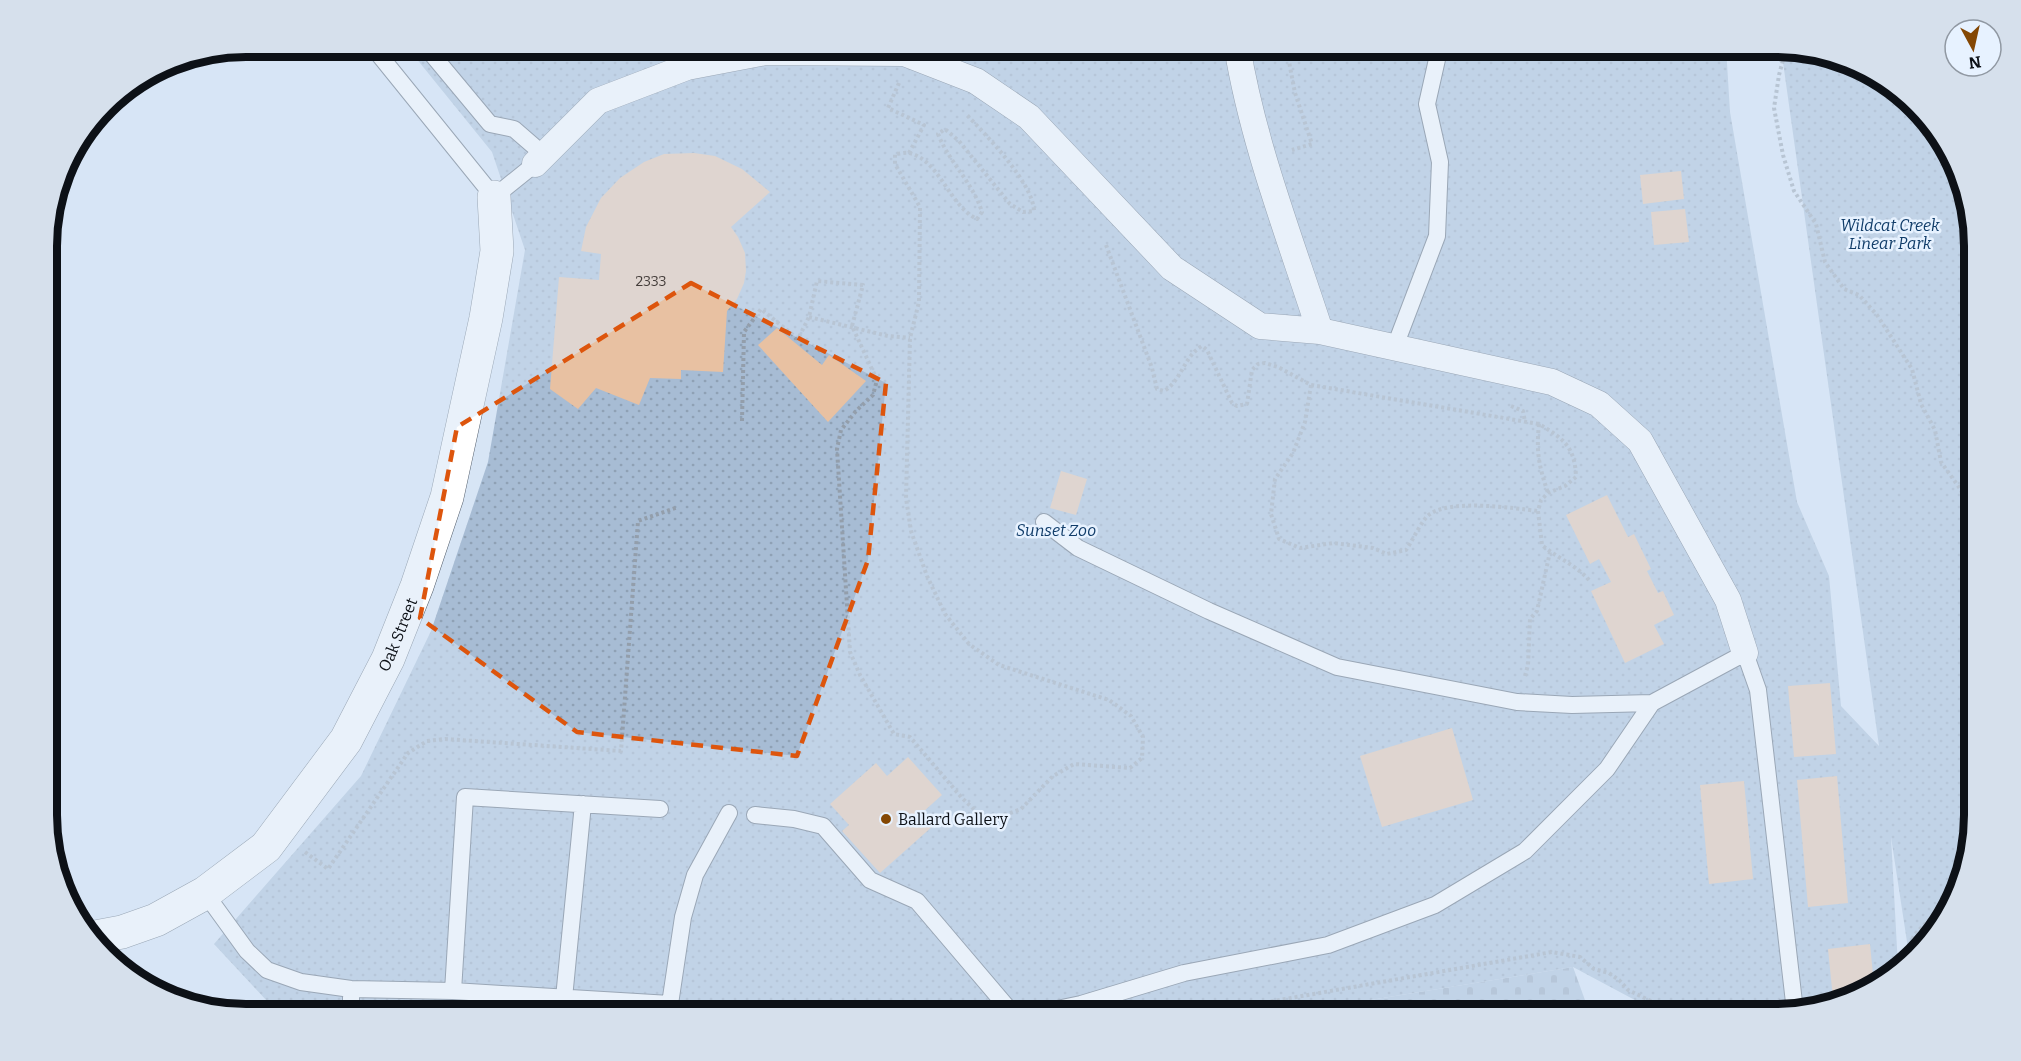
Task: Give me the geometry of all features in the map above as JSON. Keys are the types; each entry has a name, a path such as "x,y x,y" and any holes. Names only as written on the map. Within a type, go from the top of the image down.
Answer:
{"street":[{"path":"539,159 598,101 687,67 736,57"},
{"path":"928,57 976,81 1029,117 1172,268 1260,326 1320,332 1552,382 1599,404 1640,441 1728,600 1745,653"},
{"path":"1239,57 1242,78 1265,159 1320,332"},
{"name":"Oak Street","path":"101,936 122,932 156,920 205,893 266,847 346,741 388,659 417,586 447,497 484,329 497,251 494,197"}],"lane":[{"path":"381,57 494,197 539,159 514,129 490,124 434,57"},
{"path":"1394,349 1437,236 1440,162 1427,104 1438,57"},
{"path":"1044,522 1078,548 1209,611 1337,667 1517,702 1572,705 1652,703 1745,653 1758,690 1794,1003"},
{"path":"1081,1004 1184,973 1328,945 1435,905 1525,851 1607,769 1652,703"},
{"path":"453,991 465,797 660,808"},
{"path":"564,998 583,804"},
{"path":"205,893 247,951 267,970 301,982 351,989 453,991 670,1004 683,917 695,875 729,813"},
{"path":"755,815 794,819 823,826 870,880 917,901 1004,1004"},
{"path":"351,989 351,1004"}],"path":[{"path":"909,153 924,125 888,108 911,57"},
{"path":"1265,159 1312,144 1294,93 1288,57"},
{"path":"1784,58 1774,108 1783,155 1794,191 1816,224 1825,262 1844,289 1859,295 1877,315 1912,369 1921,404 1935,430 1941,462 1961,490 1964,499"},
{"path":"742,421 744,332 761,309 798,339 809,317 817,281 863,285 852,326 877,380 873,395 841,430 837,449 850,652 860,675 894,734 910,737 962,798 979,814 998,818 1021,808 1053,776 1074,764 1130,768 1142,758 1143,737 1131,716 1109,700 999,665 969,644 945,614 927,576 911,531 906,498 910,338 919,302 920,207 895,165 895,154 909,153 928,163 966,214 977,219 982,212 977,198 943,147 938,134 945,129 959,141 1011,204 1023,212 1034,211 1033,201 1019,175 959,108"},
{"path":"1105,241 1152,368 1156,389 1164,391 1174,385 1193,350 1202,346 1207,350 1232,403 1237,406 1247,404 1252,370 1258,364 1265,363 1278,367 1311,385 1539,424 1556,434 1569,446 1575,462 1576,477 1565,486 1548,493 1541,500 1538,511 1542,545 1570,563 1589,580"},
{"path":"809,317 888,336 910,338"},
{"path":"1311,385 1305,422 1293,453 1275,479 1271,514 1279,539 1300,548 1333,543 1373,548 1387,555 1406,550 1429,515 1456,506 1487,506 1538,511"},
{"path":"1539,424 1536,449 1548,493"},
{"path":"278,831 327,869 408,753 427,741 445,739 621,751 638,520 678,507"},
{"path":"1517,702 1528,665 1530,619 1537,610 1550,552"},
{"path":"1910,946 1914,935 1931,918 1944,897"},
{"path":"1257,1004 1552,952 1580,957 1594,969 1608,973 1619,980 1628,990 1657,1004"}],"highlighted area":[{"path":"691,283 886,383 868,560 797,756 577,732 420,618 457,427"}],"green space":[{"name":"Sunset Zoo","path":"415,57 1727,57 1730,112 1797,502 1829,576 1841,706 1879,746 1782,58 1824,63 1858,77 1880,89 1899,104 1932,141 1954,186 1962,222 1964,246 1964,815 1958,864 1944,898 1932,920 1908,948 1891,837 1898,958 1880,972 1835,994 1787,1004 1642,1004 1573,967 1345,1004 270,1004 214,944 361,776 431,631 488,462 525,250 492,152"},
{"path":"1573,967 1586,1004 1345,1004"}],"building":[{"path":"694,153 715,156 742,169 770,192 731,227 745,253 746,271 737,299 727,311 723,372 681,370 681,379 650,378 639,405 596,388 578,409 550,389 559,277 599,280 601,254 581,251 586,227 601,198 620,178 644,162 664,154"},
{"path":"1681,171 1684,199 1643,204 1640,175"},
{"path":"1685,209 1689,242 1654,245 1651,212"},
{"path":"777,328 822,365 829,355 866,381 828,422 758,345"},
{"path":"1061,471 1087,479 1076,515 1050,508"},
{"path":"1607,495 1628,537 1634,534 1651,569 1647,571 1658,593 1663,591 1674,615 1654,625 1664,644 1625,663 1591,591 1611,582 1599,559 1590,564 1566,515"},
{"path":"1830,683 1836,754 1794,757 1788,686"},
{"path":"1452,728 1473,800 1382,827 1360,756"},
{"name":"Ballard Gallery","path":"908,757 942,795 923,812 934,825 880,873 842,831 849,825 830,804 876,763 887,776"},
{"path":"1837,776 1848,903 1808,907 1797,780"},
{"path":"1744,781 1753,879 1709,884 1700,785"},
{"path":"1870,944 1873,976 1833,995 1828,949"}],"place":[{"name":"Ballard Gallery","path":"886,819"}],"park label":[{"name":"Wildcat Creek Linear Park","path":"1890,234"}]}
